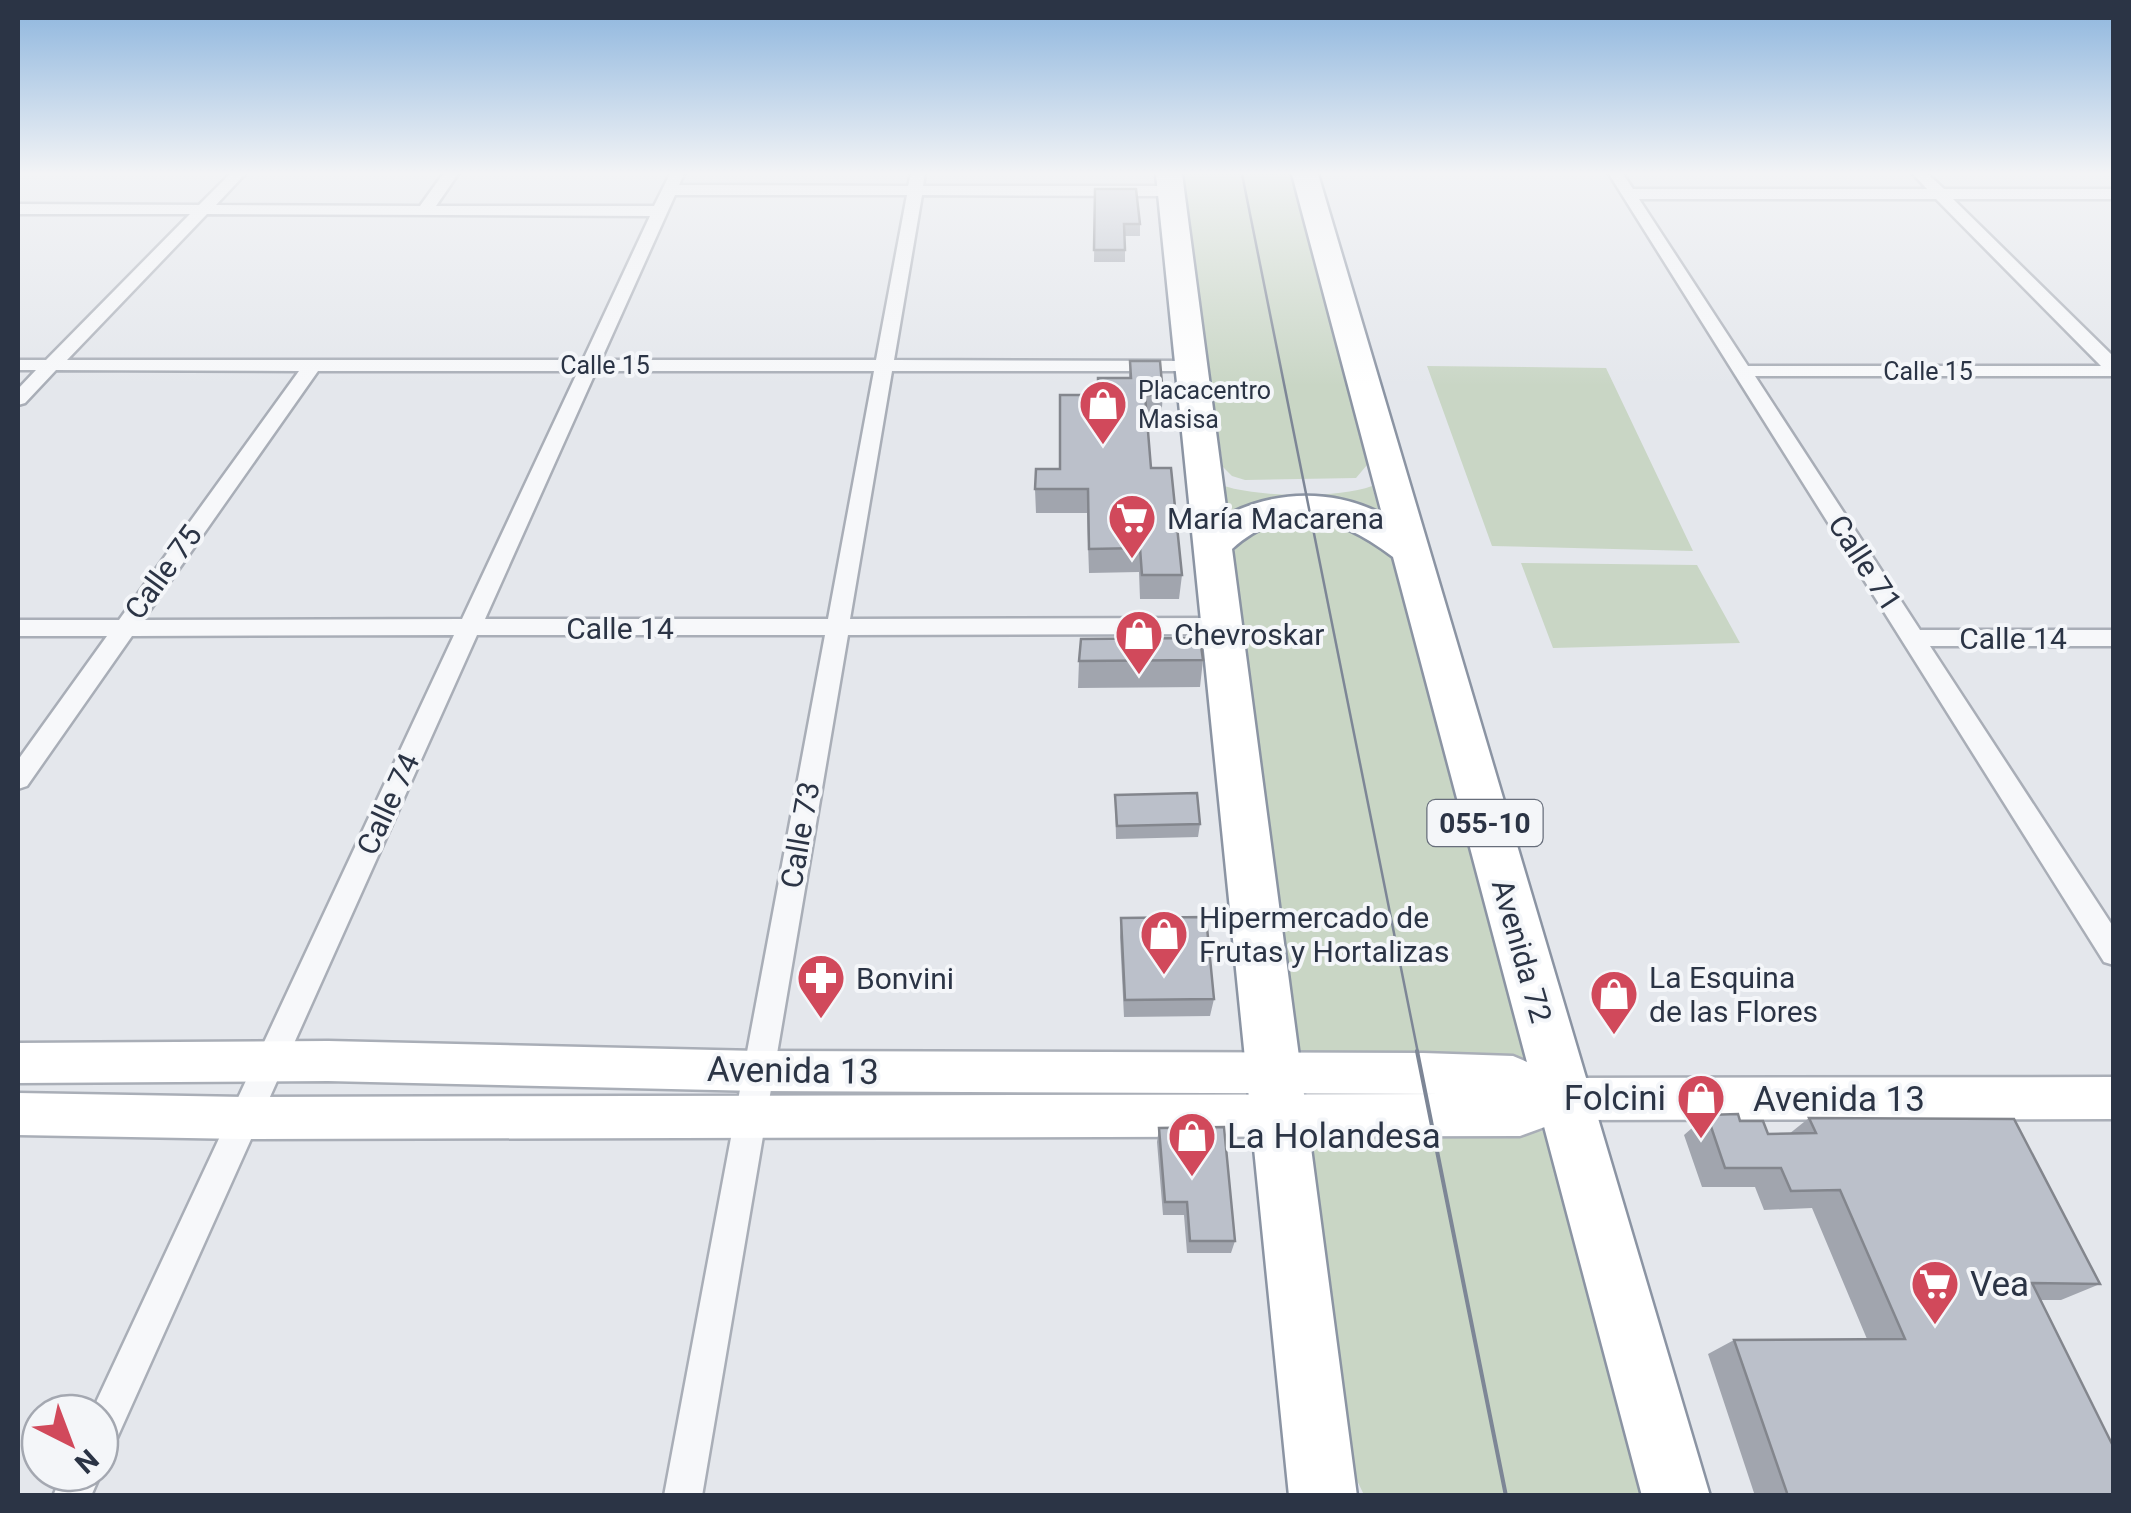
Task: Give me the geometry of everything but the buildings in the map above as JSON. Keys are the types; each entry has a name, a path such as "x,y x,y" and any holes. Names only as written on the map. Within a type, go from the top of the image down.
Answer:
{"highway":[{"path":"1177,245 1276,1096 1326,1487"},
{"name":"Avenida 72","path":"1325,245 1674,1492"},
{"path":"1203,464 1228,480 1250,486 1304,487 1352,486 1387,467"},
{"path":"1212,546 1229,528 1250,515 1277,507 1306,505 1359,516 1386,529 1407,548"}],"street":[{"path":"18,399 169,245"},
{"name":"Calle 74","path":"119,1393 644,245"},
{"name":"Calle 73","path":"683,1496 905,245"},
{"name":"Calle 71","path":"1660,245 2114,952"},
{"path":"1990,245 2114,370"},
{"name":"Calle 15","path":"18,365 1192,366"},
{"name":"Calle 75","path":"18,778 311,367"},
{"name":"Calle 15","path":"1742,372 2114,370"},
{"name":"Calle 14","path":"18,628 1222,626"},
{"name":"Calle 14","path":"1912,638 2114,638"},
{"name":"Avenida 13","path":"18,1063 270,1062 758,1071 1276,1096 1520,1116 1564,1099 2114,1098"},
{"name":"Avenida 13","path":"18,1114 244,1118 748,1117 1276,1096"}],"green space":[{"path":"1193,245 1309,245 1367,465 1356,478 1245,480 1232,476 1223,467"},
{"path":"1427,366 1606,368 1693,551 1492,546"},
{"path":"1224,486 1298,495 1372,486 1381,519 1341,504 1305,497 1268,501 1228,517"},
{"path":"1320,512 1375,536 1391,555 1538,1061 1295,1062 1233,555 1239,542 1257,526"},
{"path":"1521,563 1697,565 1740,643 1553,648"},
{"path":"1556,1131 1646,1495 1364,1495 1352,1470 1304,1132"}],"tram line":[{"path":"1256,245 1418,1053"},
{"path":"1417,1051 1506,1496"}],"place":[{"name":"Placacentro Masisa","path":"1103,446"},
{"name":"María Macarena","path":"1132,560"},
{"name":"Chevroskar","path":"1139,676"},
{"name":"Hipermercado de Frutas y Hortalizas","path":"1164,976"},
{"name":"Bonvini","path":"821,1020"},
{"name":"La Esquina de las Flores","path":"1614,1036"},
{"name":"Folcini","path":"1701,1140"},
{"name":"La Holandesa","path":"1192,1178"},
{"name":"Vea","path":"1935,1326"}]}
